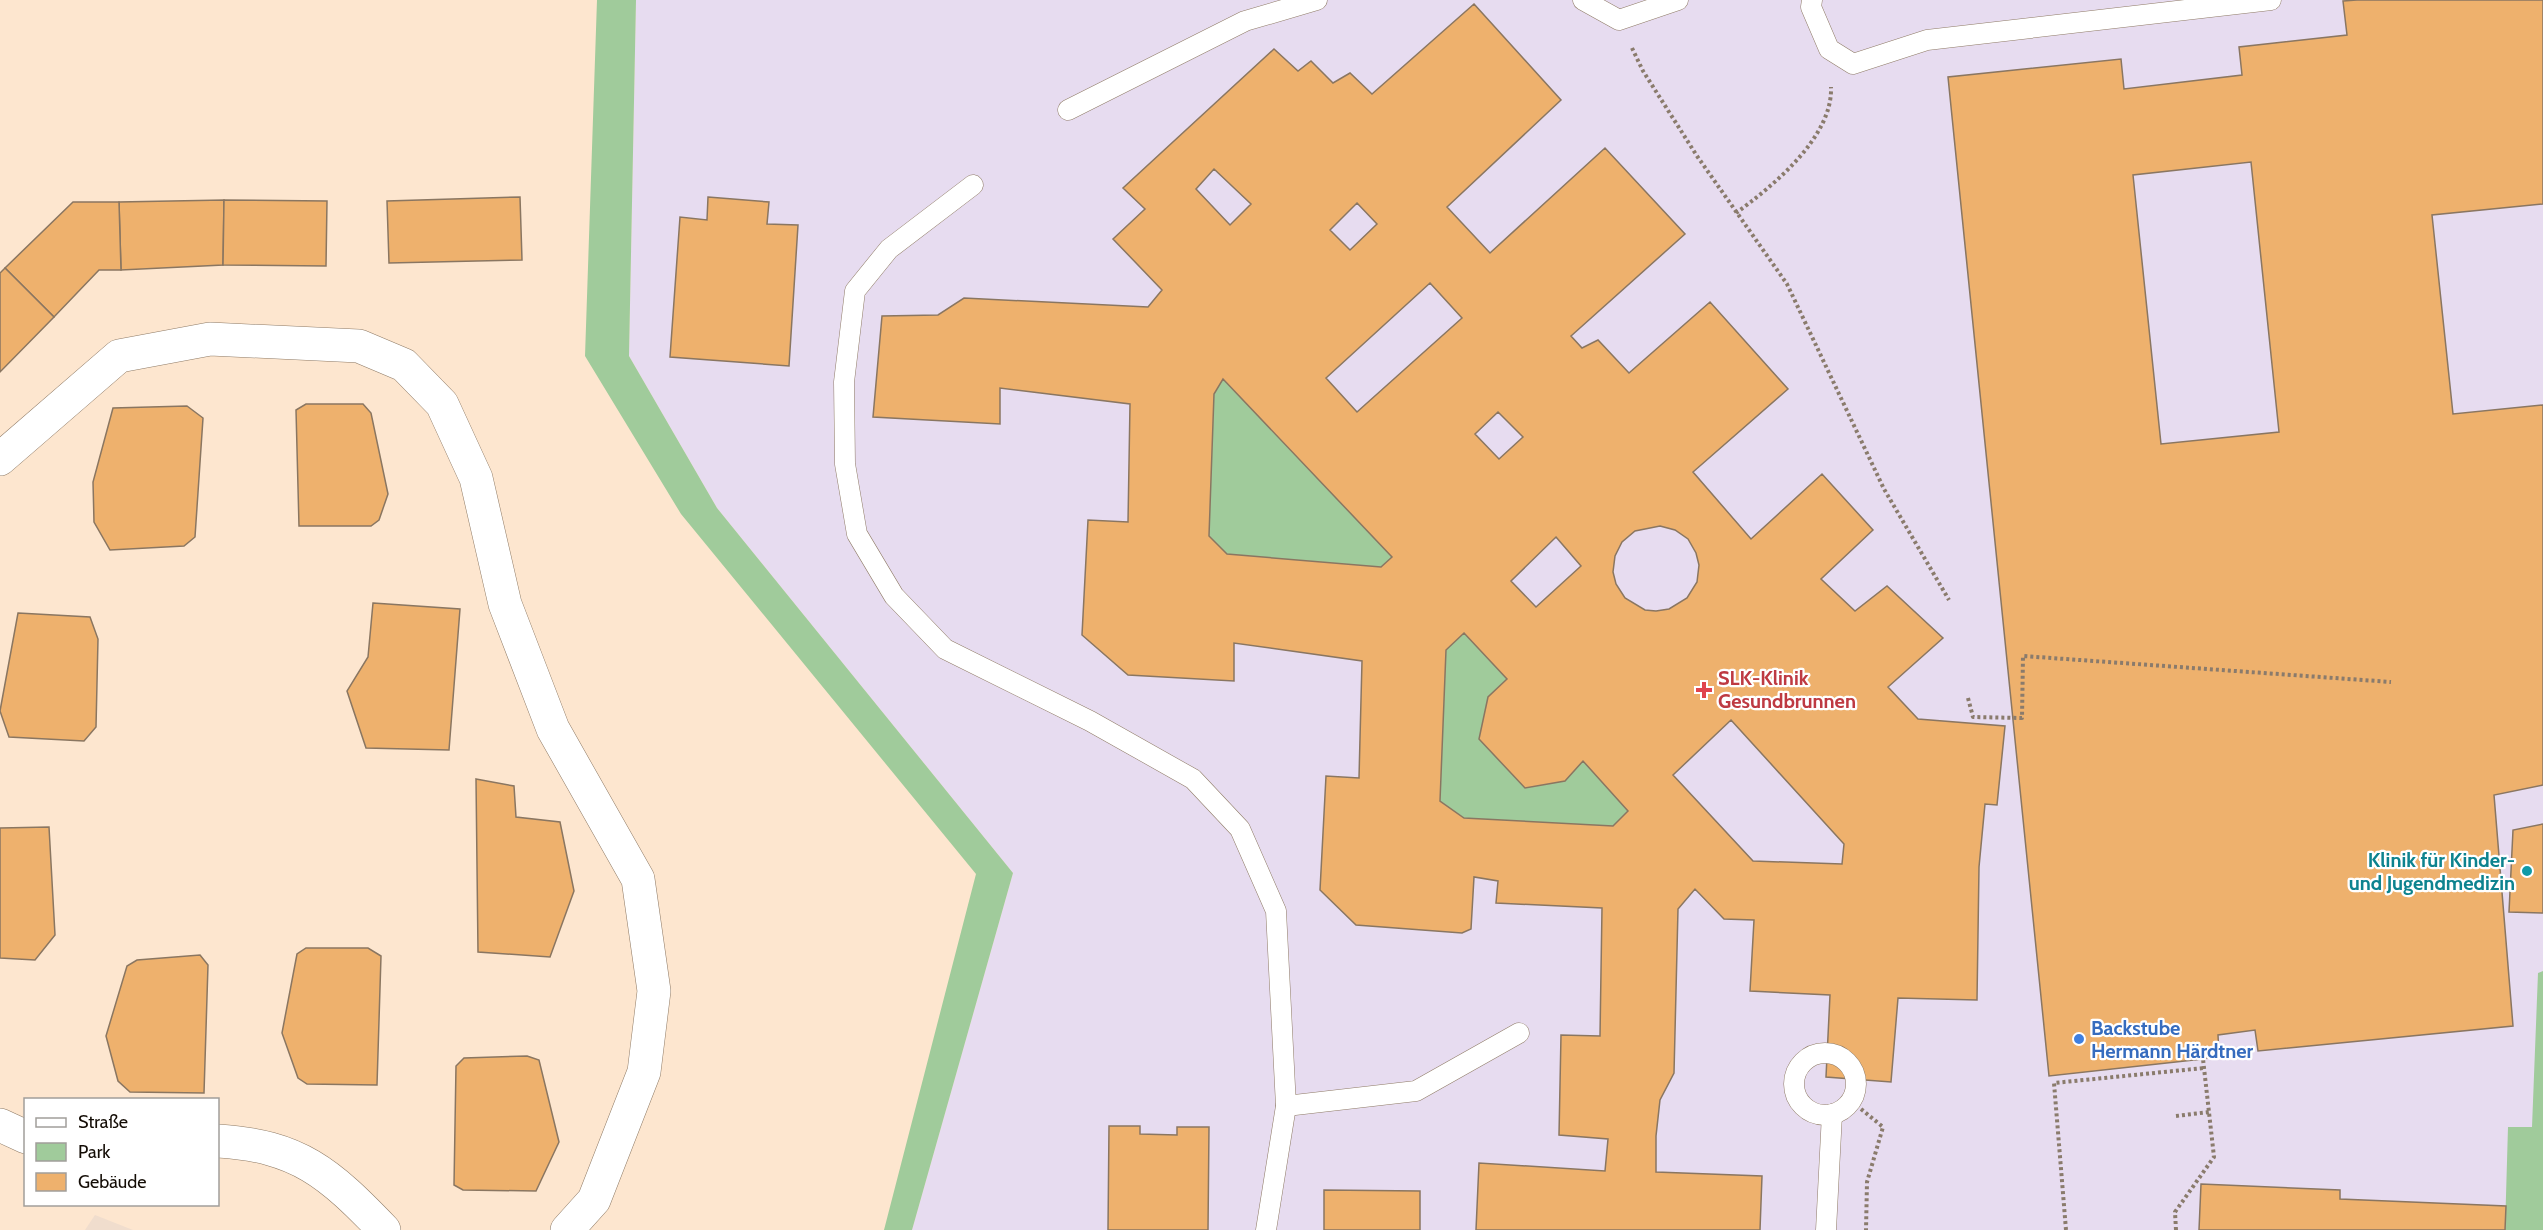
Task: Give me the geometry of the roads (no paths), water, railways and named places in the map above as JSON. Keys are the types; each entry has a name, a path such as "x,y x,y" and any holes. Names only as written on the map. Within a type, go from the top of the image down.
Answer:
{"street":[{"path":"0,459 119,356 210,339 359,346 404,365 442,404 476,478 505,604 553,729 638,879 654,991 644,1072 594,1200 567,1230"},
{"path":"0,1125 24,1136"},
{"path":"219,1142 254,1144 304,1160 350,1195 384,1230"}],"lane":[{"path":"1068,110 1245,21 1317,0"},
{"path":"1583,0 1620,20 1678,0"},
{"path":"1812,0 1811,7 1829,49 1853,64 1927,40 2271,0"},
{"path":"973,185 889,249 855,291 844,382 845,452 857,534 894,596 945,649 1090,722 1193,779 1240,829 1276,911 1286,1106 1266,1230"},
{"path":"1286,1106 1416,1091 1519,1033"},
{"path":"1823,1053 1838,1056 1850,1066 1855,1086 1851,1101 1832,1114 1821,1115 1808,1110 1799,1101 1794,1077 1804,1061 1823,1053"},
{"path":"1826,1230 1832,1114"}],"place":[{"name":"SLK-Klinik Gesundbrunnen","path":"1704,690"},
{"name":"Klinik für Kinder- und Jugendmedizin","path":"2527,871"},
{"name":"Backstube Hermann Härdtner","path":"2079,1039"}]}
